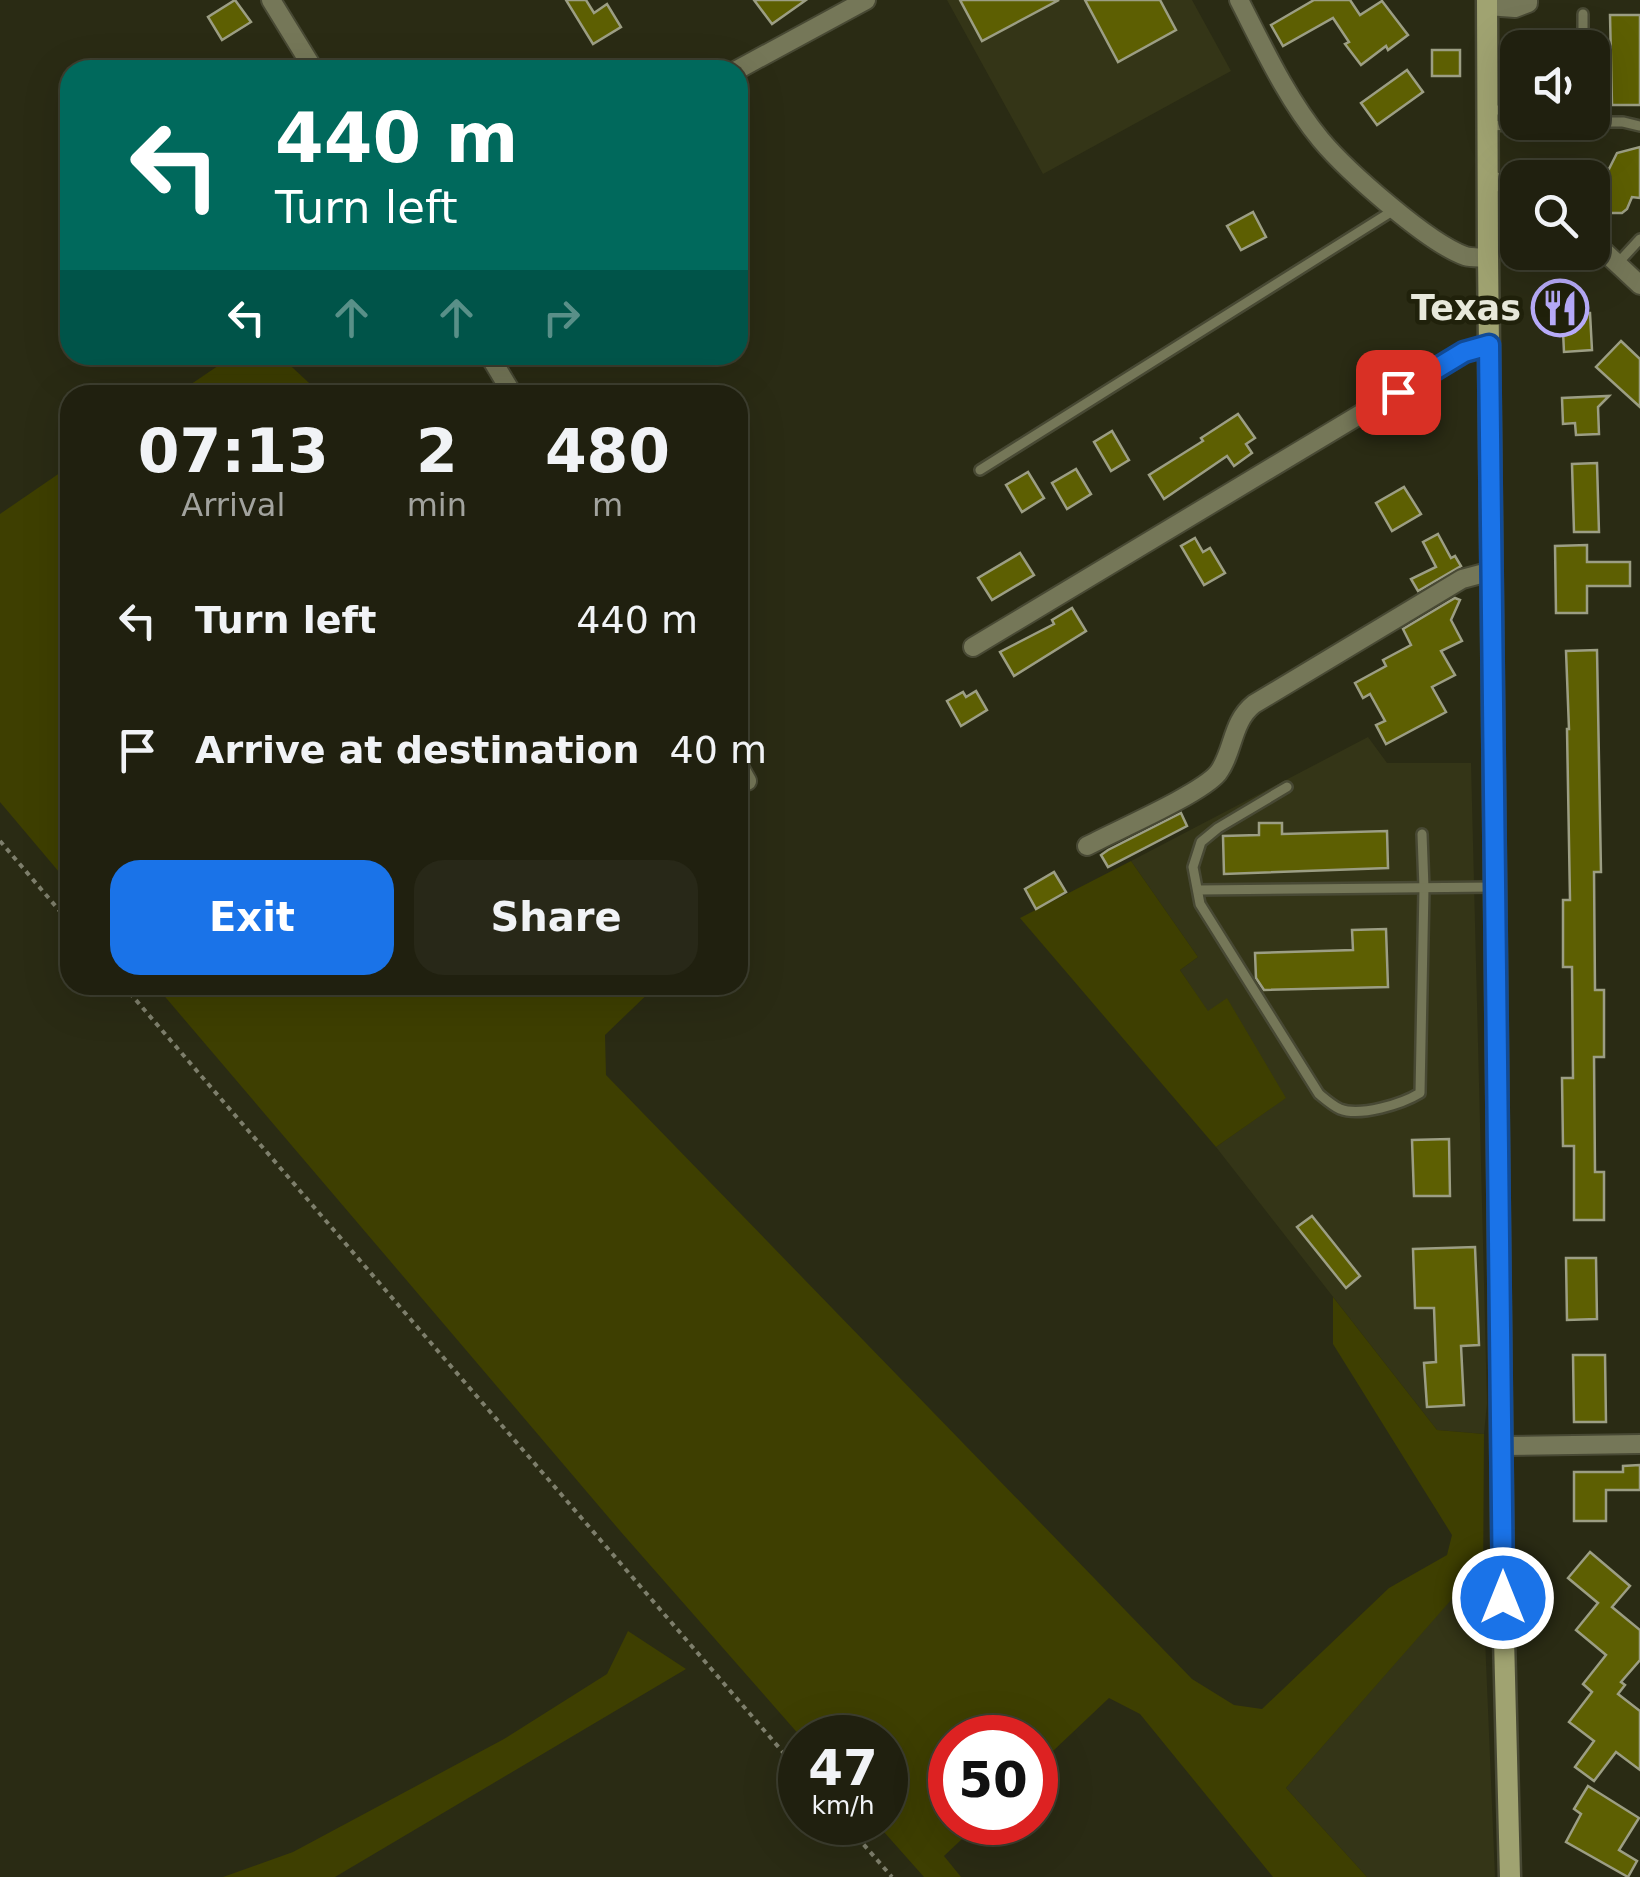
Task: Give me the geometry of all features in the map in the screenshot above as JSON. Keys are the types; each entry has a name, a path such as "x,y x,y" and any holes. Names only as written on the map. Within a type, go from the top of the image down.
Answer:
{"main road":[{"path":"1487,3 1503,1598 1510,1877"}],"street":[{"path":"271,0 308,60"},
{"path":"748,64 866,0"},
{"path":"1238,0 1291,96 1321,140 1396,209 1441,243 1468,257 1488,258"},
{"path":"1487,3 1516,8 1528,4 1528,0"},
{"path":"1488,178 1500,182"},
{"path":"1610,257 1640,285"},
{"path":"973,647 1464,352 1489,345"},
{"path":"1087,846 1213,779 1225,762 1240,719 1254,704 1462,579 1492,571"},
{"path":"1502,1446 1640,1444"}],"lane":[{"path":"1583,14 1583,30"},
{"path":"1487,119 1500,115"},
{"path":"1487,119 1500,119"},
{"path":"1610,122 1640,126"},
{"path":"980,470 1396,209"},
{"path":"1617,264 1640,240"},
{"path":"1286,787 1201,842 1193,867 1200,904 1319,1094 1342,1110 1373,1110 1406,1102 1420,1093 1422,834"},
{"path":"1198,890 1495,887"}],"path":[{"path":"0,841 60,911"},
{"path":"131,995 778,1746"},
{"path":"864,1845 892,1877"}],"shaded area":[{"path":"947,0 1192,0 1231,71 1043,174"},
{"path":"219,365 290,365 311,385 190,385"},
{"path":"60,473 60,873 0,802 0,514"},
{"path":"1368,737 1387,763 1471,763 1487,1403 1484,1434 1437,1430 1216,1147 1285,1098 1227,999 1208,1012 1180,970 1198,957 1131,861"},
{"path":"1131,861 1198,957 1180,970 1208,1011 1227,998 1286,1098 1216,1147 1020,918"},
{"path":"164,995 647,995 605,1035 606,1075 1192,1679 1234,1705 1262,1709 1389,1588 1447,1555 1452,1535 1333,1344 1333,1297 1437,1430 1484,1434 1483,1590 1459,1591 1286,1788 1367,1877 1273,1877 1140,1714 1109,1698 1058,1746 1058,1715 928,1715 928,1845 956,1845 944,1856 961,1877 924,1877 896,1845 908,1845 908,1715 782,1715"},
{"path":"1459,1590 1483,1590 1495,1877 1367,1877 1286,1788"},
{"path":"628,1631 686,1669 335,1877 223,1877 293,1852 504,1739 607,1674"}],"building":[{"path":"235,0 251,22 222,40 208,17"},
{"path":"566,0 586,0 594,13 607,4 621,27 593,44"},
{"path":"754,0 806,0 772,24"},
{"path":"960,0 1059,0 982,41"},
{"path":"1085,0 1160,0 1176,30 1118,62"},
{"path":"1314,0 1350,0 1360,15 1382,1 1408,35 1361,65 1333,18 1283,46 1271,25"},
{"path":"1610,15 1640,15 1640,105 1612,105"},
{"path":"1432,50 1460,50 1460,76 1432,76"},
{"path":"1407,70 1423,92 1377,125 1361,103"},
{"path":"1640,147 1640,198 1632,197 1622,213 1611,213 1610,167 1617,153"},
{"path":"1253,212 1266,237 1241,250 1227,226"},
{"path":"1582,304 1583,313 1590,313 1592,350 1564,352 1563,331 1557,331 1556,305"},
{"path":"1621,341 1640,359 1640,407 1596,367"},
{"path":"1609,396 1598,407 1599,434 1576,435 1575,423 1563,424 1562,398"},
{"path":"1238,414 1255,438 1246,444 1252,453 1234,466 1227,456 1164,499 1149,475"},
{"path":"1112,431 1129,460 1111,471 1094,442"},
{"path":"1597,463 1599,532 1574,532 1572,464"},
{"path":"1076,469 1091,494 1067,509 1052,483"},
{"path":"1028,472 1044,498 1022,512 1006,485"},
{"path":"1404,487 1421,514 1392,531 1376,503"},
{"path":"1438,534 1451,558 1455,556 1461,566 1418,591 1411,579 1436,567 1423,542"},
{"path":"1195,538 1203,552 1210,548 1225,573 1204,585 1181,546"},
{"path":"1587,545 1587,562 1630,562 1630,586 1587,586 1587,613 1556,613 1555,546"},
{"path":"1020,553 1034,575 992,600 978,578"},
{"path":"1455,598 1460,600 1451,620 1462,641 1441,651 1455,675 1432,687 1446,712 1386,744 1376,725 1385,721 1370,694 1363,698 1355,683 1386,666 1383,660 1411,645 1403,629"},
{"path":"1072,608 1086,631 1014,676 1000,652 1054,624 1052,620"},
{"path":"1597,650 1601,872 1594,872 1595,990 1604,990 1604,1057 1594,1057 1595,1172 1604,1172 1604,1220 1574,1220 1574,1146 1563,1146 1562,1078 1573,1078 1572,967 1563,967 1563,900 1570,900 1566,651"},
{"path":"976,691 987,710 961,726 947,701 963,692 966,697"},
{"path":"1181,813 1187,826 1108,867 1101,855"},
{"path":"1259,823 1282,823 1282,834 1387,831 1388,868 1224,874 1223,836 1259,835"},
{"path":"1054,872 1066,892 1036,909 1025,889"},
{"path":"1386,929 1388,987 1264,990 1256,978 1255,953 1353,950 1352,930"},
{"path":"1449,1139 1450,1196 1414,1196 1412,1140"},
{"path":"1312,1216 1360,1276 1346,1288 1297,1227"},
{"path":"1475,1247 1479,1345 1461,1346 1464,1405 1427,1407 1424,1363 1436,1362 1434,1308 1415,1308 1413,1249"},
{"path":"1566,1258 1596,1258 1597,1319 1567,1320"},
{"path":"1573,1355 1605,1355 1606,1422 1574,1422"},
{"path":"1640,1465 1640,1490 1606,1490 1606,1521 1574,1521 1574,1472 1623,1472 1623,1466"},
{"path":"1590,1552 1630,1586 1612,1607 1640,1630 1640,1660 1621,1682 1625,1685 1618,1694 1640,1711 1640,1770 1616,1752 1594,1781 1575,1767 1594,1741 1569,1722 1592,1692 1583,1684 1606,1655 1576,1630 1598,1603 1568,1578"},
{"path":"1588,1786 1639,1818 1619,1850 1637,1861 1628,1877 1566,1842 1581,1814 1574,1809"}],"place":[{"name":"Texas","path":"1560,308"}],"route":[{"path":"1398,392 1464,352 1489,345 1503,1598"}]}
